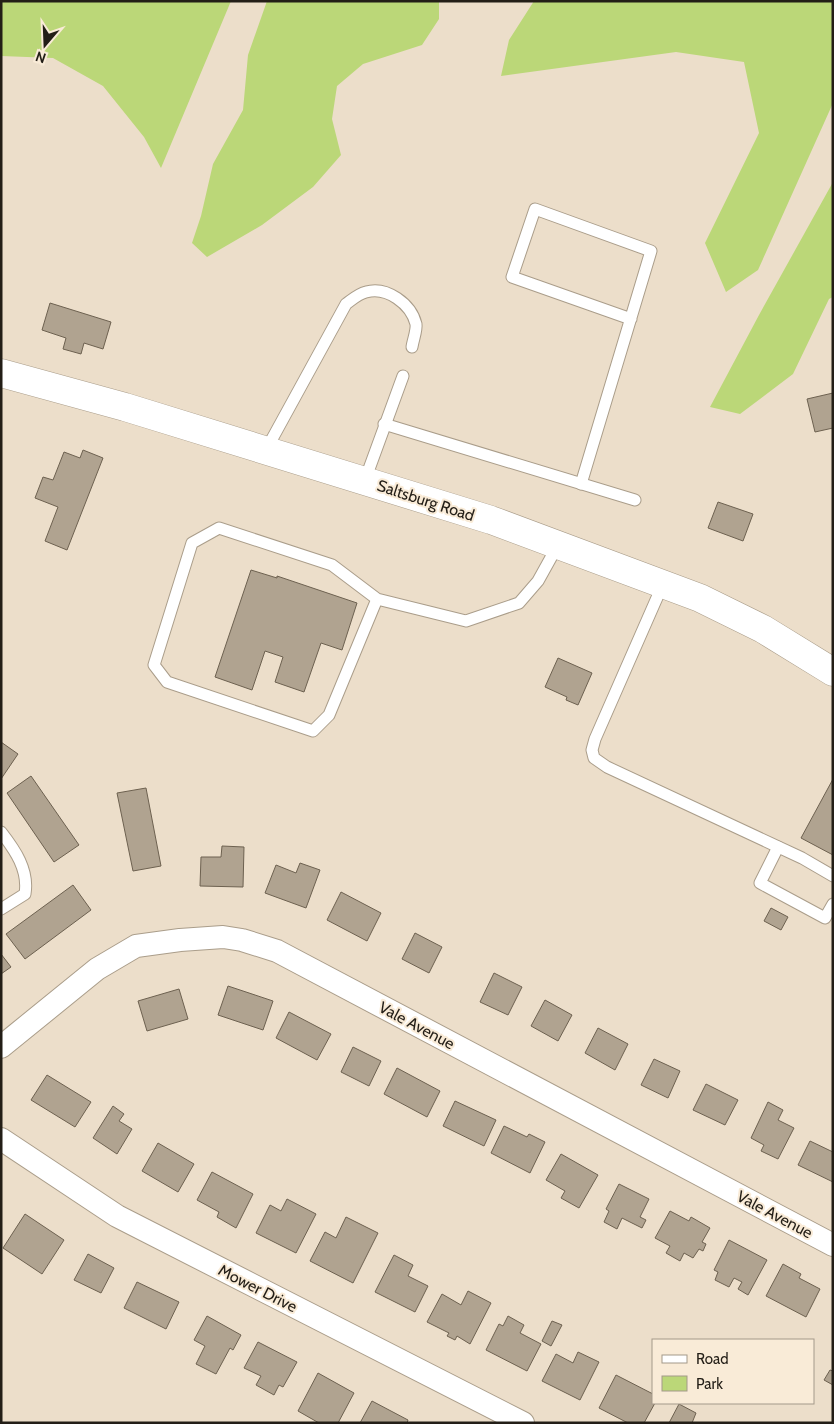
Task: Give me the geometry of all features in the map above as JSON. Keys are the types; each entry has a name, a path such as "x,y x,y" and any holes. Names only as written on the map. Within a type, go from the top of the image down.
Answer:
{"main road":[{"name":"Saltsburg Road","path":"1,374 125,407 491,520 700,598 763,629 833,672"}],"street":[{"name":"Vale Avenue","path":"1,1047 97,968 136,946 223,937 242,940 276,951 833,1245"},
{"name":"Mower Drive","path":"1,1139 117,1216 522,1423"}],"lane":[{"path":"582,484 631,319 651,251 535,209 512,278 631,319"},
{"path":"266,450 346,304 357,295 368,291 397,297 410,312 416,326 412,347"},
{"path":"365,480 403,376"},
{"path":"384,424 635,500"},
{"path":"377,599 329,715 313,731 167,682 154,665 192,543 219,528 332,565 377,599 466,621 519,604 538,580 558,545"},
{"path":"663,584 595,739 592,750 594,758 607,767 802,858 833,876"},
{"path":"1,832 18,856 27,885 25,894 1,910"},
{"path":"778,847 760,883 825,918 833,904"}],"green space":[{"path":"1,1 231,1 161,168 144,137 103,86 53,58 1,56"},
{"path":"267,1 439,1 439,19 422,45 363,64 337,86 332,119 341,155 313,187 262,225 207,257 192,243 201,216 213,164 243,110 248,55"},
{"path":"534,1 833,1 833,103 758,270 726,292 705,243 759,133 744,62 676,52 501,76 509,40"},
{"path":"833,182 833,297 829,299 793,374 740,414 710,407 759,315"}],"building":[{"path":"50,303 111,322 103,349 84,343 81,354 63,349 66,338 42,330"},
{"path":"833,393 833,428 815,432 807,399"},
{"path":"83,450 103,458 67,550 45,541 58,507 35,498 43,477 53,480 64,452 80,458"},
{"path":"718,502 753,514 743,541 708,528"},
{"path":"251,570 277,578 277,576 357,603 342,650 321,643 304,692 275,682 283,657 265,651 252,690 215,677"},
{"path":"558,658 592,673 578,705 566,700 567,697 545,687"},
{"path":"1,742 18,754 1,779"},
{"path":"31,776 79,845 54,862 7,793"},
{"path":"833,779 833,855 801,838"},
{"path":"146,788 161,866 133,871 117,793"},
{"path":"222,846 244,847 243,887 200,886 201,857 221,857"},
{"path":"300,863 320,870 306,908 265,893 276,865 296,873"},
{"path":"73,885 91,910 25,959 6,934"},
{"path":"341,892 381,913 367,941 327,920"},
{"path":"771,908 788,917 781,930 764,921"},
{"path":"415,933 442,947 429,973 402,959"},
{"path":"1,954 11,967 1,974"},
{"path":"494,973 522,987 508,1015 480,1002"},
{"path":"228,986 273,1001 263,1030 218,1015"},
{"path":"179,989 188,1019 147,1031 138,1001"},
{"path":"545,1000 572,1015 558,1041 531,1026"},
{"path":"289,1012 331,1034 317,1060 276,1038"},
{"path":"598,1028 628,1044 615,1070 585,1053"},
{"path":"353,1047 381,1061 369,1086 341,1072"},
{"path":"654,1059 680,1071 668,1098 641,1085"},
{"path":"397,1068 440,1091 427,1117 384,1094"},
{"path":"47,1075 91,1102 75,1127 31,1100"},
{"path":"706,1084 738,1100 725,1125 693,1110"},
{"path":"455,1101 496,1120 484,1146 443,1126"},
{"path":"768,1102 783,1110 778,1120 794,1128 778,1159 761,1151 764,1145 751,1138"},
{"path":"113,1106 124,1114 119,1121 132,1129 117,1154 93,1138"},
{"path":"504,1126 527,1137 529,1134 545,1142 530,1173 491,1153"},
{"path":"810,1141 833,1152 833,1182 798,1165"},
{"path":"158,1143 194,1164 178,1192 142,1171"},
{"path":"561,1154 598,1175 579,1208 561,1198 565,1191 546,1180"},
{"path":"212,1172 253,1194 236,1228 217,1217 219,1212 197,1200"},
{"path":"619,1184 649,1199 640,1217 646,1220 642,1228 622,1218 617,1229 604,1222 609,1211 606,1209"},
{"path":"287,1199 316,1214 296,1253 256,1233 270,1205 281,1211"},
{"path":"670,1211 689,1221 691,1217 710,1228 702,1242 706,1244 703,1251 699,1249 693,1258 684,1253 680,1261 666,1253 670,1246 655,1238"},
{"path":"25,1214 64,1240 42,1274 3,1248"},
{"path":"346,1217 378,1233 353,1283 310,1261 325,1232 336,1238"},
{"path":"729,1240 767,1260 748,1295 738,1289 742,1282 734,1278 729,1287 715,1280 718,1272 714,1270"},
{"path":"88,1254 114,1268 101,1293 74,1280"},
{"path":"394,1255 413,1265 408,1276 428,1286 415,1312 375,1292"},
{"path":"783,1264 801,1274 799,1278 820,1289 806,1317 766,1296"},
{"path":"137,1282 179,1302 166,1329 124,1308"},
{"path":"468,1291 491,1303 470,1344 457,1336 455,1340 447,1336 449,1333 427,1322 442,1294 461,1305"},
{"path":"207,1316 241,1335 233,1350 230,1348 216,1374 196,1364 205,1346 194,1340"},
{"path":"508,1316 524,1325 520,1333 541,1344 527,1371 486,1350 499,1324 503,1326"},
{"path":"552,1321 562,1325 551,1346 542,1341"},
{"path":"258,1342 297,1362 283,1387 279,1385 274,1395 256,1385 261,1376 244,1368"},
{"path":"578,1352 599,1362 580,1400 542,1381 556,1354 573,1363"},
{"path":"830,1370 833,1371 833,1385 824,1380"},
{"path":"318,1373 354,1393 338,1423 319,1423 298,1411"},
{"path":"616,1375 652,1393 652,1404 654,1404 644,1423 628,1423 599,1408"},
{"path":"372,1401 408,1420 407,1423 360,1423"},
{"path":"679,1404 696,1413 692,1423 669,1423"}]}
